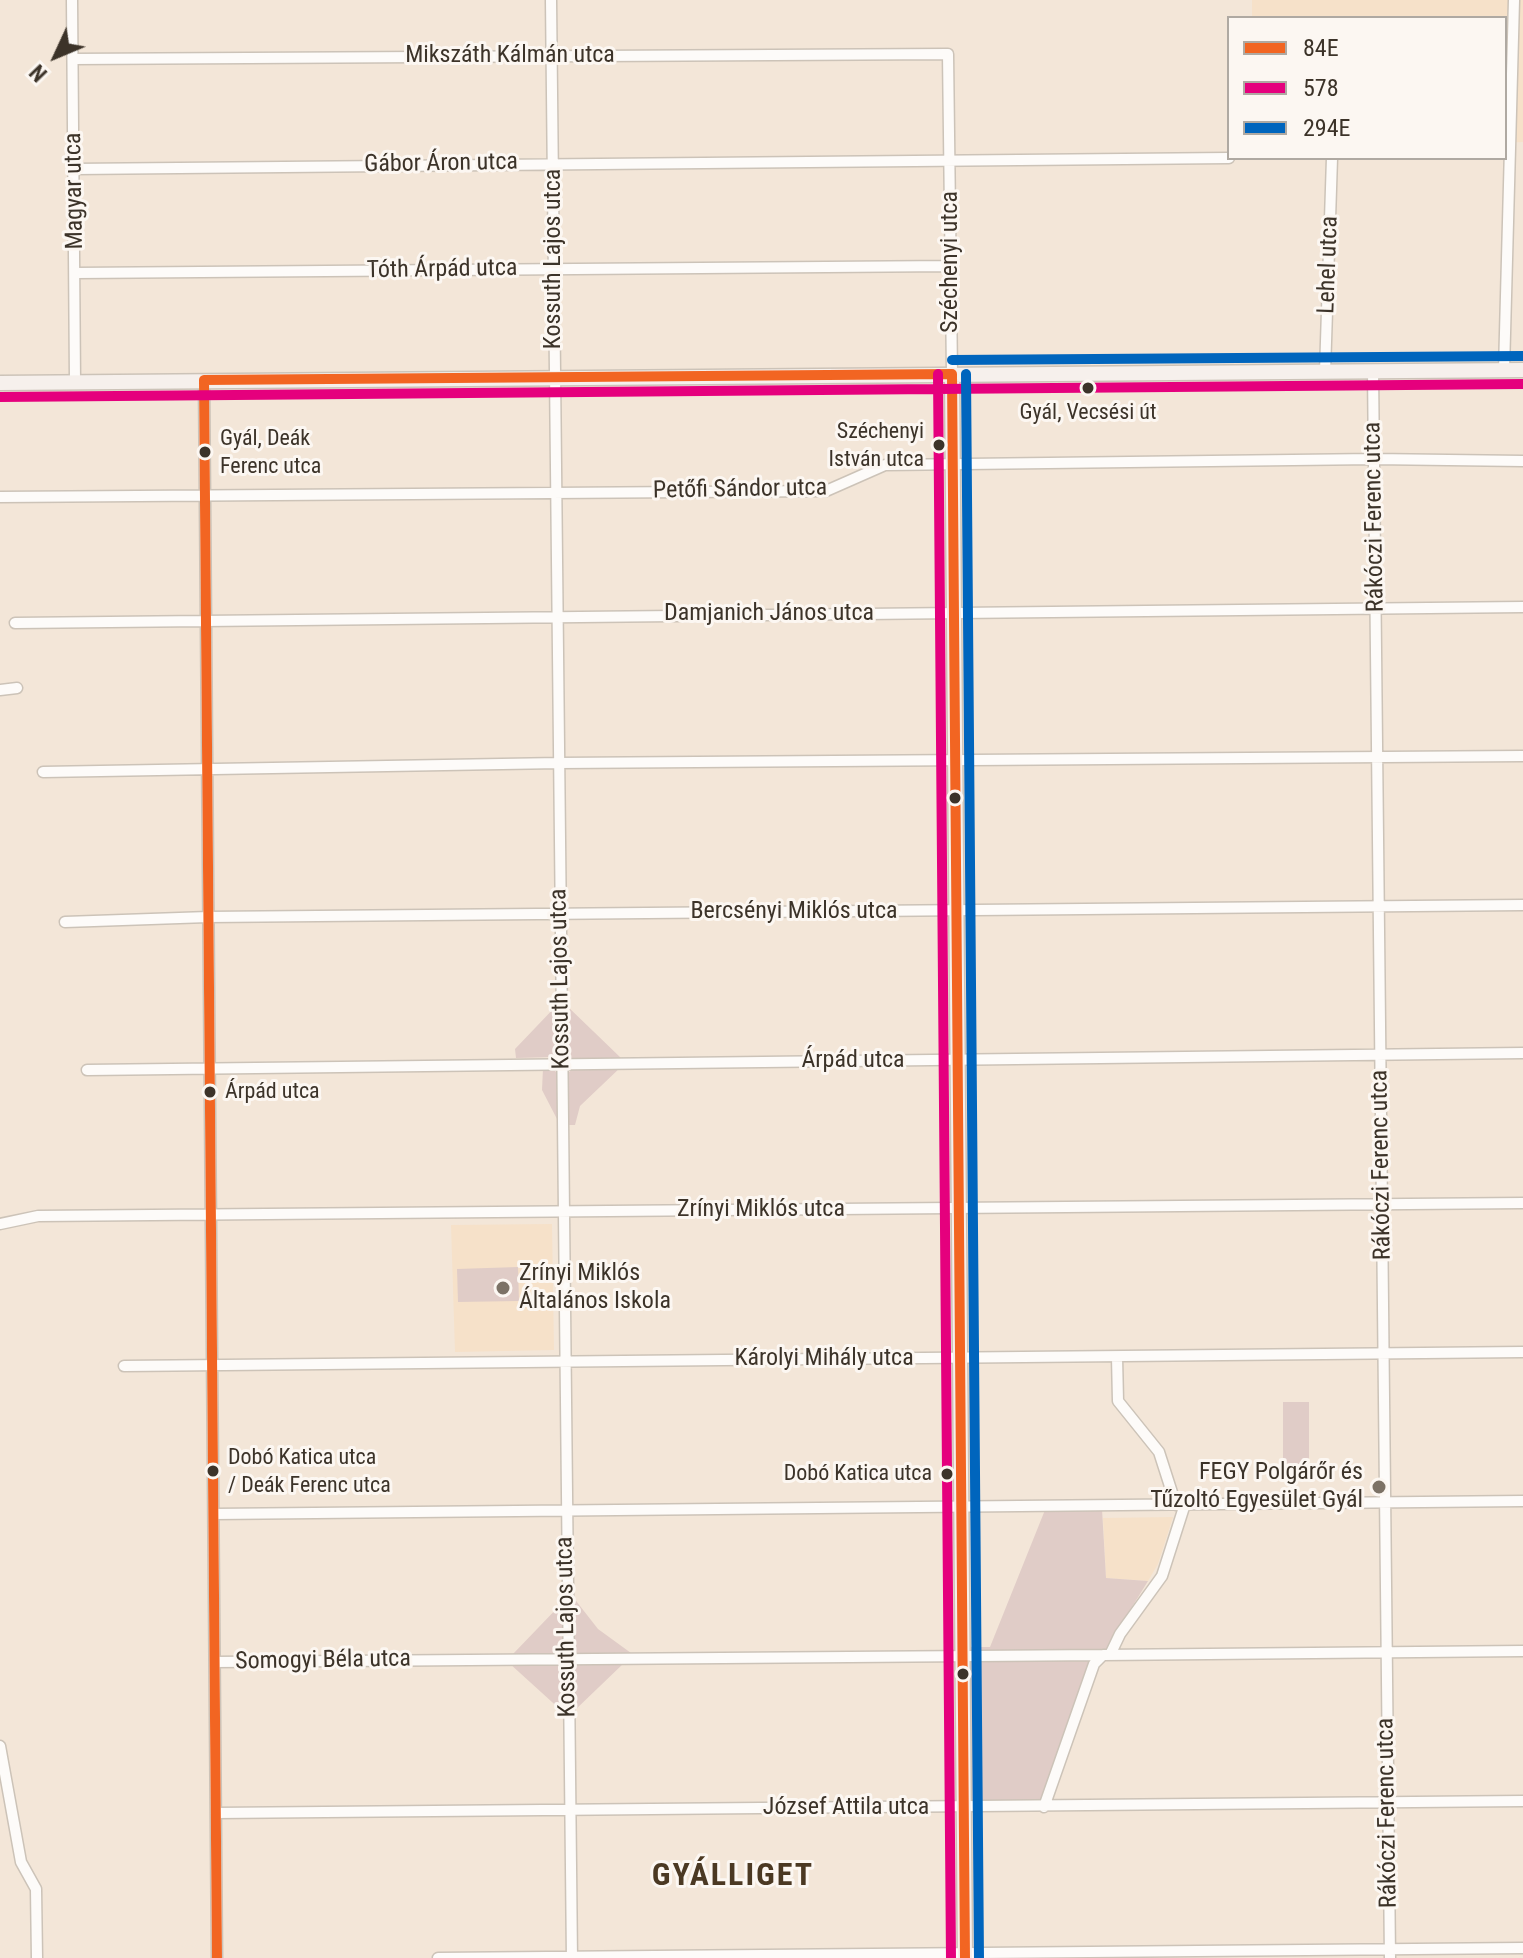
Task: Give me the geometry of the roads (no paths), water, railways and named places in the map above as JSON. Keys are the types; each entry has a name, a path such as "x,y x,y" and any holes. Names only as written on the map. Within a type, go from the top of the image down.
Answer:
{"street":[{"name":"Magyar utca","path":"72,0 75,381"},
{"name":"Kossuth Lajos utca","path":"551,0 572,1957"},
{"path":"1514,0 1507,152 1523,152"},
{"name":"Mikszáth Kálmán utca","path":"73,59 948,54"},
{"name":"Széchenyi utca","path":"948,54 965,1956"},
{"name":"Gábor Áron utca","path":"74,169 554,162 1227,158"},
{"name":"Lehel utca","path":"1325,372 1332,160"},
{"path":"1504,370 1507,160"},
{"name":"Tóth Árpád utca","path":"76,273 951,266"},
{"path":"0,383 1523,370"},
{"name":"Rákóczi Ferenc utca","path":"1373,371 1390,1954"},
{"path":"204,380 217,1958"},
{"name":"Petőfi Sándor utca","path":"0,497 826,491 885,465 951,462 1523,461"},
{"name":"Damjanich János utca","path":"15,623 1523,607"},
{"path":"0,690 17,688"},
{"path":"43,772 559,763 1523,756"},
{"name":"Bercsényi Miklós utca","path":"65,922 208,917 1523,905"},
{"name":"Árpád utca","path":"87,1070 209,1066 1523,1053"},
{"name":"Zrínyi Miklós utca","path":"0,1224 38,1216 1523,1203"},
{"name":"Károlyi Mihály utca","path":"124,1366 1523,1352"},
{"path":"1044,1807 1104,1656 1162,1576 1180,1504 1159,1452 1118,1401 1117,1357"},
{"path":"214,1514 1523,1501"},
{"name":"Somogyi Béla utca","path":"215,1662 1523,1651"},
{"path":"0,1746 3,1790 21,1862 36,1889 37,1958"},
{"name":"József Attila utca","path":"216,1813 1523,1801"},
{"path":"438,1958 1390,1954 1523,1948"}],"place":[{"name":"Gyál, Vecsési út","path":"1088,388"},
{"name":"Széchenyi István utca","path":"939,445"},
{"name":"Gyál, Deák Ferenc utca","path":"205,452"},
{"name":"Árpád utca","path":"210,1092"},
{"name":"Zrínyi Miklós Általános Iskola","path":"503,1288"},
{"name":"Dobó Katica utca / Deák Ferenc utca","path":"213,1471"},
{"name":"Dobó Katica utca","path":"947,1474"},
{"name":"FEGY Polgárőr és Tűzoltó Egyesület Gyál","path":"1379,1487"}],"district":[{"name":"GYÁLLIGET","path":"733,1877"}]}
